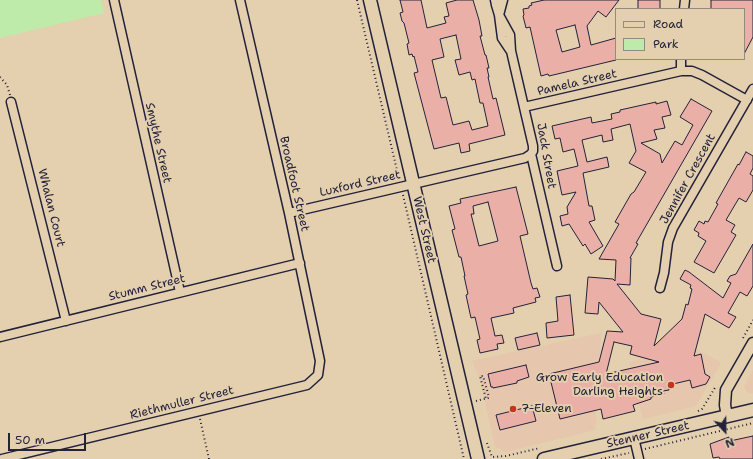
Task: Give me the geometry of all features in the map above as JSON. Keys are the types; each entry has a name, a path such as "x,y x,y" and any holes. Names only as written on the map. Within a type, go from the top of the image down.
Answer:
{"main road":[{"name":"West Street","path":"370,0 478,459"},
{"name":"Stenner Street","path":"544,459 753,410"}],"street":[{"name":"Smythe Street","path":"114,0 180,292"},
{"name":"Broadfoot Street","path":"240,0 300,263 320,361 318,375"},
{"name":"Jack Street","path":"495,0 499,15 510,35 511,51 534,148 531,154 557,266"},
{"path":"499,15 503,0"},
{"path":"681,60 681,71"},
{"name":"Pamela Street","path":"524,107 681,71 692,71 702,75 746,100"},
{"name":"Jennifer Crescent","path":"660,288 664,273 668,242 674,228 753,89"},
{"name":"Whalan Court","path":"11,102 66,321"},
{"path":"413,184 526,158 531,154"},
{"name":"Luxford Street","path":"289,213 413,184"},
{"name":"Stumm Street","path":"0,337 300,263"},
{"path":"727,416 725,405 726,390 753,342"},
{"name":"Riethmuller Street","path":"2,459 307,385 318,375"},
{"path":"634,438 639,459"}],"path":[{"path":"357,0 464,459"},
{"path":"0,77 7,85 11,102"},
{"path":"742,340 753,320"},
{"path":"476,401 486,399 489,397 483,376 480,376 486,399"},
{"path":"694,413 702,408 717,383"},
{"path":"198,411 209,459"},
{"path":"601,459 753,423"}],"shaded area":[{"path":"601,333 595,430 505,452 495,446 480,380 472,361"},
{"name":"Grow Early Education Darling Heights","path":"693,347 721,363 696,406 643,419 629,362"},
{"path":"753,370 753,393 749,393 744,387"}],"green space":[{"path":"0,0 101,0 104,13 0,38"}],"building":[{"path":"400,0 421,0 427,28 446,23 444,17 449,16 446,3 457,0 473,0 479,20 482,36 480,36 489,68 487,68 488,77 493,99 496,98 505,135 469,144 470,151 461,153 459,143 434,149 414,73 418,72 414,56 413,57 412,54 409,55 407,44 409,43 400,13 403,12","holes":["456,35 461,59 455,60 459,75 470,72 472,80 475,79 480,103 483,103 488,126 472,130 469,121 453,125 446,97 441,98 432,60 444,57 440,39"]},
{"path":"544,0 619,0 606,17 598,11 587,26 591,45 615,38 616,60 549,76 548,74 541,76 530,27 526,28 523,16 523,9 529,8 529,6 532,5 531,3","holes":["575,25 580,47 562,52 556,30"]},
{"path":"638,0 660,0 660,8 638,8"},
{"path":"711,0 753,0 753,37 745,52 745,8 711,8"},
{"path":"691,99 712,111 636,243 638,244 630,258 630,285 617,284 641,314 661,319 654,346 682,319 686,304 688,305 692,289 690,288 691,285 680,279 685,270 723,298 731,283 727,281 730,276 736,274 753,244 753,286 747,296 740,292 728,313 736,317 729,328 705,314 694,356 701,354 705,374 710,377 706,384 692,388 690,380 669,385 669,390 663,391 664,394 651,397 651,399 633,405 635,411 603,419 601,409 560,419 549,374 599,362 607,331 623,332 599,302 598,314 585,313 588,277 613,279 615,281 616,260 599,259 619,224 615,222 646,172 629,163 636,151 630,124 611,129 613,140 603,142 602,135 582,140 587,162 607,157 609,167 583,173 589,206 592,206 595,220 589,222 603,246 591,254 585,244 583,246 569,224 562,226 560,216 568,214 567,207 576,192 562,195 557,171 578,166 574,149 563,152 560,138 555,139 552,126 591,117 592,123 612,119 611,114 620,112 620,110 667,101 671,115 662,117 665,128 654,130 657,139 641,143 660,154 662,163 675,141 682,145 693,125 680,117","holes":["614,342 632,346 630,354 659,362 606,374"]},
{"path":"746,152 753,156 753,168 750,174 753,176 753,190 746,202 739,198 726,220 735,225 731,232 736,235 714,273 694,262 706,241 698,236 699,233 694,230 699,221 704,224 705,221 708,222 718,204 716,203"},
{"path":"516,187 528,234 520,236 531,283 533,289 537,288 540,297 535,298 536,302 513,308 514,313 491,318 495,336 502,335 504,343 497,344 498,349 480,353 477,340 480,339 475,317 471,318 466,295 468,294 461,257 459,257 452,230 455,229 449,206 461,203 460,199","holes":["488,202 498,241 479,246 471,214 474,214 473,206"]},
{"path":"570,295 574,335 547,338 546,323 558,321 556,297"},
{"path":"537,333 540,345 518,350 515,338"},
{"path":"526,365 529,377 517,381 517,383 493,388 491,387 488,374"},
{"path":"532,406 536,421 500,430 496,415"},
{"path":"753,436 753,459 713,458 710,444 729,437 730,441"}],"place":[{"name":"Grow Early Education Darling Heights","path":"671,385"},
{"name":"7-Eleven","path":"513,409"}]}
